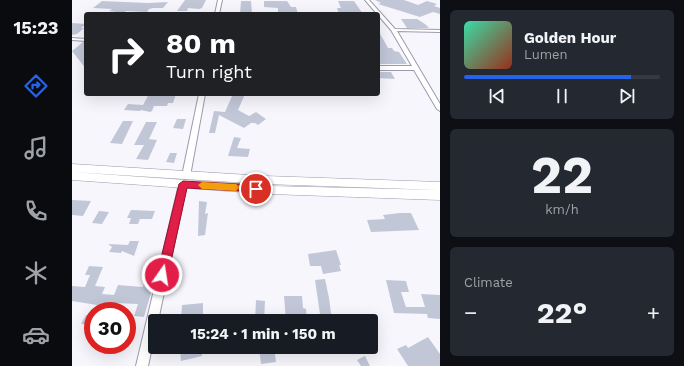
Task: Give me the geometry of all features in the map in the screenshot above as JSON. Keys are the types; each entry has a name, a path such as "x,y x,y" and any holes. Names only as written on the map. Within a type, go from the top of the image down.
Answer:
{"street":[{"path":"217,12 220,0"},
{"path":"367,0 378,12"},
{"path":"380,14 394,30 440,109"},
{"path":"394,30 440,31"},
{"path":"72,39 84,40"},
{"path":"380,68 416,68"},
{"path":"142,366 202,96"},
{"path":"72,168 270,190 440,195"},
{"path":"72,176 184,180 264,180 440,186"}],"building":[{"path":"185,0 206,0 202,8 188,8 187,11 177,11"},
{"path":"375,0 404,0 418,5 427,1 437,4 434,6 440,8 440,14 433,12 420,17 378,4 381,3"},
{"path":"102,1 148,3 168,2 163,8 149,9 147,12 116,12 109,11 112,9 93,8"},
{"path":"241,1 251,1 252,12 240,12"},
{"path":"264,1 287,1 291,7 296,7 297,12 278,12 278,8 264,7"},
{"path":"338,1 354,1 362,12 338,12 337,8 341,8"},
{"path":"401,19 417,19 429,28 407,28"},
{"path":"72,23 84,24 81,28 84,28 77,34 72,35"},
{"path":"380,34 388,48 392,48 394,51 399,52 407,64 380,64"},
{"path":"84,42 84,66 72,51"},
{"path":"380,72 391,72 395,79 380,78"},
{"path":"148,96 175,96 173,103 168,103 167,106 154,106 150,112 141,110 124,110 128,104 143,105"},
{"path":"232,96 244,96 238,110 249,116 256,112 266,119 258,125 251,123 244,128 219,115 215,133 209,133 214,111 225,112"},
{"path":"177,119 186,119 183,129 173,128"},
{"path":"123,121 133,121 122,144 110,143"},
{"path":"146,122 157,122 149,139 157,140 148,160 136,159 144,145 134,145"},
{"path":"234,137 241,138 237,148 250,149 248,157 228,156"},
{"path":"170,153 177,153 174,163 166,162"},
{"path":"72,200 91,201 83,216 72,215"},
{"path":"199,201 207,202 205,214 208,213 205,235 198,236"},
{"path":"131,210 155,211 152,219 140,219 138,224 129,224 131,218 127,218"},
{"path":"99,211 109,212 102,224 92,223"},
{"path":"411,213 419,230 371,232 367,220 385,219 383,215"},
{"path":"130,241 139,241 134,256 122,251 121,253 109,252 112,247 108,244 128,245"},
{"path":"336,250 341,265 339,265 341,271 323,274 321,266 310,266 308,254"},
{"path":"89,266 103,267 95,286 105,287 102,294 114,295 118,285 143,287 146,276 156,276 144,317 136,316 138,304 136,304 136,302 84,303 72,301 72,286 85,287 90,275 85,275"},
{"path":"325,279 331,314 320,314 315,280"},
{"path":"386,280 406,281 409,292 401,292 406,307 425,307 421,294 440,295 440,319 428,318 427,314 394,313"},
{"path":"284,296 302,296 303,308 306,309 306,314 285,314"},
{"path":"256,300 265,301 264,314 255,314"},
{"path":"203,303 203,314 181,314 182,305"},
{"path":"428,337 440,354 440,366 408,366 397,349 406,345 408,348"},
{"path":"180,354 202,354 202,356 181,361"},
{"path":"260,354 275,354 276,362 261,364"},
{"path":"365,356 370,366 361,366 357,360"}],"slow traffic":[{"path":"202,185 236,187"}],"route":[{"path":"162,275 183,184 256,189"}]}
